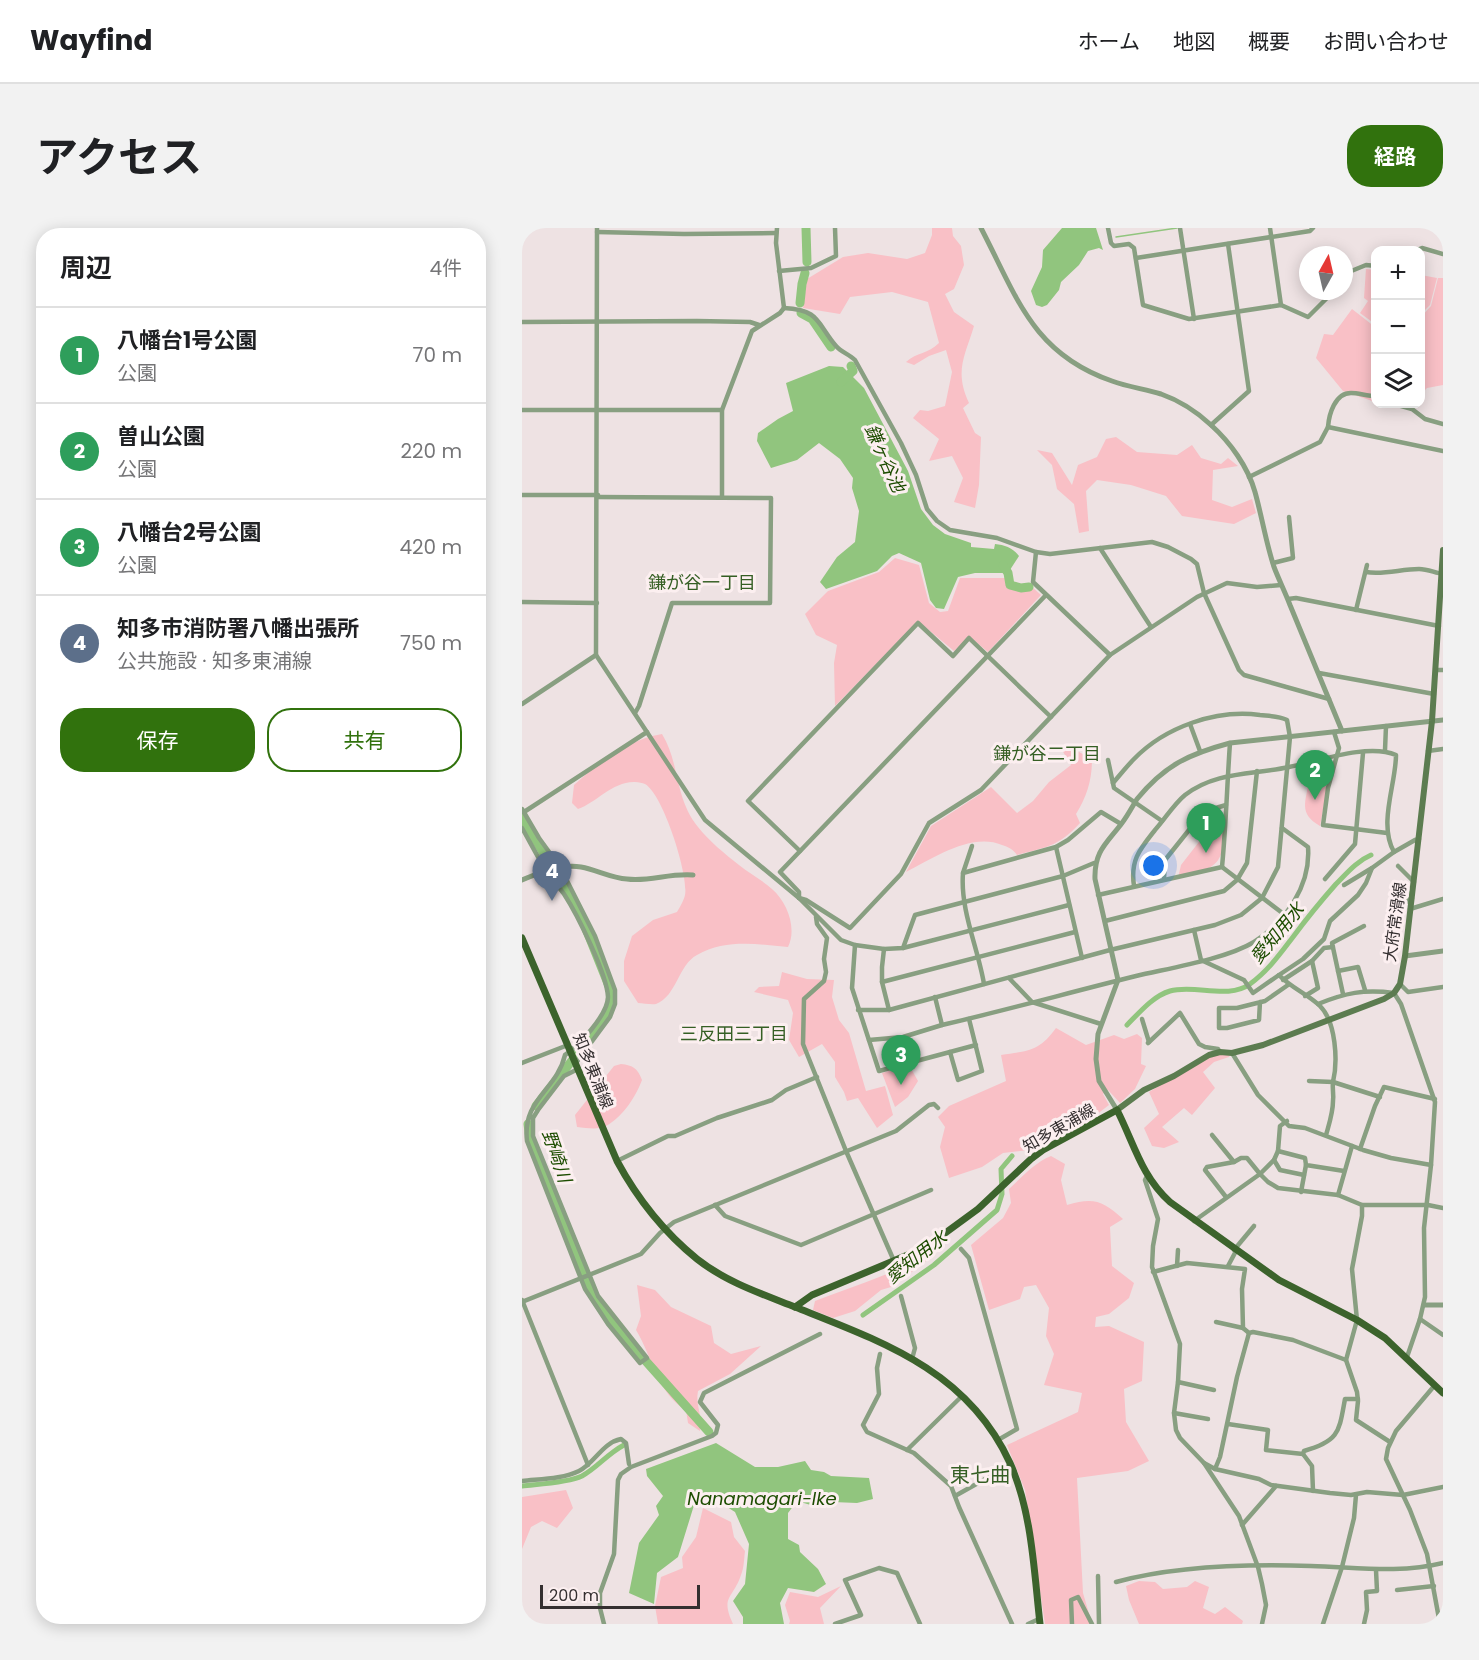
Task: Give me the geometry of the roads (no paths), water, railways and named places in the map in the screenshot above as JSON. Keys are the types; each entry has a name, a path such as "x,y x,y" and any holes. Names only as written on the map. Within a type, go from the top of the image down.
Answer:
{"main road":[{"name":"大府常滑線","path":"1394,993 1400,984 1405,956 1434,694 1439,670 1443,550"},
{"name":"知多東浦線","path":"522,938 616,1161 636,1194 666,1229 698,1260 721,1275 765,1296 887,1344 927,1367 963,1396 998,1440 1018,1486 1027,1522 1040,1621"},
{"path":"1117,1110 1144,1090 1174,1076 1209,1055 1220,1052 1232,1053 1263,1045 1394,993"},
{"name":"知多東浦線","path":"795,1307 821,1291 922,1248 958,1225 996,1192 1021,1166 1043,1150 1117,1110 1147,1176 1162,1196 1279,1280 1357,1320 1385,1338 1443,1393"}],"street":[{"path":"779,272 811,268 836,256 835,228"},
{"path":"981,228 1034,328 1067,359 1091,373 1163,395 1188,407 1211,425 1231,447 1255,490 1264,535 1273,563 1342,731"},
{"path":"1108,228 1114,246 1132,245 1143,305 1194,319 1281,306 1308,317 1325,300"},
{"path":"1180,228 1194,319"},
{"path":"1270,228 1281,306"},
{"path":"1136,258 1310,231 1313,228"},
{"path":"722,497 722,410 752,331 784,308 776,231 684,234 597,230 596,655 705,820 800,898 841,940 855,945 884,949 903,948 1069,905"},
{"path":"1211,425 1249,391 1228,244"},
{"path":"1425,249 1443,254"},
{"path":"1353,270 1371,266"},
{"path":"784,308 802,310 815,316 837,348 855,360 901,443 916,475 927,509 937,521 950,530 997,538 1036,552 1050,554 1144,542 1168,547 1191,558 1197,564 1204,593 1239,670 1244,675 1329,699"},
{"path":"522,322 707,321 750,322 759,325"},
{"path":"1249,477 1320,441 1328,426 1333,405 1343,395 1351,393 1371,395"},
{"path":"1408,408 1425,419 1443,424"},
{"path":"522,410 722,410"},
{"path":"1328,426 1443,451"},
{"path":"522,495 771,498 770,603 672,603 635,714"},
{"path":"1273,563 1293,558 1289,517"},
{"path":"1100,548 1151,627"},
{"path":"1036,552 1033,582 1110,655"},
{"path":"1356,610 1367,565"},
{"path":"1366,572 1382,574 1419,569 1442,574"},
{"path":"800,898 850,928 901,874 929,823 981,790 1110,655 1204,593 1227,583 1257,587 1281,585"},
{"path":"800,898 799,892 780,872 1047,595"},
{"path":"1288,599 1296,598 1439,626"},
{"path":"522,602 597,603"},
{"path":"800,851 748,801 918,623 953,656 969,638 1051,717"},
{"path":"522,704 596,655"},
{"path":"1319,673 1434,694"},
{"path":"858,1010 889,1010 1231,920 1262,898 1278,867 1290,737 1287,720 1248,713 1218,715 1190,724 1153,742 1113,783"},
{"path":"1117,1110 1104,1090 1097,1069 1095,1049 1101,1024 1118,980 1098,895 1094,863 1135,802 1170,767 1200,751 1230,743 1443,720"},
{"path":"1190,724 1200,751"},
{"path":"1385,750 1386,726"},
{"path":"522,1063 574,1058 610,1017 615,1004 615,990 595,936 523,810 647,732"},
{"path":"1334,732 1340,748 1328,788 1323,825 1387,833"},
{"path":"1222,867 1227,820 1230,743"},
{"path":"1428,751 1443,749"},
{"path":"1134,886 1132,872 1138,852 1183,796 1200,785 1228,775 1287,768 1338,755 1385,750 1396,755 1396,773 1392,783 1387,833 1394,852"},
{"path":"1325,879 1355,844 1363,753"},
{"path":"1108,760 1114,788 1162,821"},
{"path":"1105,921 1224,891 1237,880 1247,863 1257,771"},
{"path":"1164,879 1166,860 1197,820 1209,810 1226,805"},
{"path":"963,873 1056,847 1068,840 1101,812 1121,824"},
{"path":"522,828 564,894 583,930 608,997 599,1020 564,1076 533,1118 532,1130 589,1275 604,1304 647,1358 640,1363 596,1309 581,1278 531,1150 525,1126 526,1116 533,1103 562,1065 565,1055 574,1058"},
{"path":"869,1040 903,1037 969,1018 1201,960 1254,942 1293,906 1304,879 1308,847 1282,828"},
{"path":"1344,885 1394,852 1419,839"},
{"path":"972,846 963,873 962,888 984,984"},
{"path":"1056,847 1082,958"},
{"path":"903,948 915,915 1063,876 1094,863"},
{"path":"1398,866 1414,882"},
{"path":"522,880 547,870 580,867 625,879 651,879 677,874 693,875"},
{"path":"1222,867 1285,915"},
{"path":"1098,895 1222,867"},
{"path":"1281,977 1324,939 1330,921 1358,895 1372,868"},
{"path":"1389,913 1412,898"},
{"path":"1410,909 1443,899"},
{"path":"816,916 817,924 827,938 824,959 826,972 823,983 804,999 803,1044 894,1261"},
{"path":"1343,994 1332,944 1364,926"},
{"path":"1194,930 1201,960"},
{"path":"882,982 1075,932"},
{"path":"855,945 852,988 879,1071 976,1045"},
{"path":"1201,960 1244,980 1254,992 1312,961 1324,948 1333,947"},
{"path":"884,949 882,982 889,1010"},
{"path":"1405,956 1443,951"},
{"path":"1305,996 1318,988 1312,961"},
{"path":"1338,971 1358,966 1365,990"},
{"path":"1281,977 1288,985 1318,1004 1328,1020 1337,1066 1331,1091 1334,1097 1332,1111 1326,1135"},
{"path":"1009,978 1032,1002 1101,1024"},
{"path":"1400,984 1408,992"},
{"path":"1260,1002 1259,1020 1219,1028 1219,1008 1237,1008 1260,1002 1265,1001 1288,985"},
{"path":"1408,992 1443,987"},
{"path":"1318,1004 1343,994 1365,990 1394,993 1401,1004 1435,1100 1428,1205 1424,1228 1424,1305 1407,1357"},
{"path":"1401,1004 1408,992"},
{"path":"935,998 942,1025"},
{"path":"1142,1019 1148,1042 1180,1013 1198,1044 1218,1048 1220,1052"},
{"path":"951,1052 958,1080 982,1071 969,1018"},
{"path":"1232,1053 1258,1095 1287,1121 1289,1126 1305,1128 1391,1158 1431,1165"},
{"path":"616,1161 668,1136 675,1136 717,1118 772,1100 786,1090 817,1077"},
{"path":"1309,1081 1333,1082 1380,1097"},
{"path":"1360,1149 1384,1087 1435,1100 1443,1106"},
{"path":"588,1465 522,1301 641,1254 674,1222 896,1131 929,1105 934,1104 938,1108"},
{"path":"1194,1221 1260,1174 1274,1160 1278,1151 1280,1126 1287,1121"},
{"path":"1212,1135 1234,1162"},
{"path":"1338,1195 1352,1146"},
{"path":"1278,1151 1305,1158 1306,1165 1301,1192"},
{"path":"1226,1197 1205,1170 1207,1167 1247,1158 1268,1182 1278,1188 1338,1195 1362,1205 1428,1205 1443,1208"},
{"path":"1274,1160 1280,1170 1304,1175"},
{"path":"1306,1165 1344,1172"},
{"path":"1147,1176 1145,1180 1158,1219 1152,1255 1154,1272 1180,1344 1174,1413 1176,1430 1180,1438 1204,1463 1239,1516 1258,1567 1266,1605 1262,1624"},
{"path":"715,1205 725,1216 801,1245 931,1190"},
{"path":"1362,1205 1352,1269 1357,1320 1346,1360 1358,1399 1356,1420 1390,1442"},
{"path":"1228,1266 1235,1250 1254,1226"},
{"path":"961,1249 969,1258 1017,1429 998,1440"},
{"path":"1176,1266 1178,1250"},
{"path":"1154,1272 1187,1263 1245,1269 1242,1289 1244,1328"},
{"path":"901,1296 915,1348 912,1359"},
{"path":"1424,1305 1443,1305"},
{"path":"1420,1319 1443,1335"},
{"path":"1216,1322 1244,1328 1249,1332 1293,1340 1346,1360"},
{"path":"1215,1469 1220,1457 1249,1332"},
{"path":"604,1624 600,1608 600,1593 614,1554 618,1480 621,1474 631,1467 712,1436 716,1433 718,1425 700,1402 704,1393 820,1334"},
{"path":"880,1354 877,1368 879,1394 863,1425 867,1432 922,1459 948,1482 1012,1624"},
{"path":"1178,1382 1214,1390"},
{"path":"1435,1385 1401,1424 1390,1442 1386,1459 1424,1544 1440,1624"},
{"path":"907,1450 963,1396"},
{"path":"1303,1454 1304,1451 1336,1435 1344,1413 1345,1399 1358,1399"},
{"path":"1174,1413 1208,1419"},
{"path":"1344,1413 1356,1414"},
{"path":"1228,1424 1268,1430 1266,1450 1303,1454 1312,1466 1313,1491"},
{"path":"522,1481 572,1473 588,1465 613,1441 621,1439 626,1443 628,1464"},
{"path":"1204,1463 1215,1469 1259,1479 1276,1486 1313,1491 1356,1495 1367,1492 1403,1495 1443,1487"},
{"path":"955,1496 1010,1465"},
{"path":"1242,1525 1276,1486"},
{"path":"1323,1624 1341,1569 1356,1495"},
{"path":"1116,1582 1141,1575 1200,1569 1286,1565 1376,1570 1443,1563"},
{"path":"835,1624 861,1615 845,1580 879,1568 897,1573 920,1624"},
{"path":"1364,1624 1367,1610 1366,1592 1377,1592 1376,1570"},
{"path":"1098,1576 1099,1624"},
{"path":"1397,1590 1434,1586"},
{"path":"1072,1624 1071,1600 1078,1597 1092,1624"},
{"path":"1028,1624 1040,1621"}],"water":[{"path":"1062,228 1096,228 1103,250 1099,248 1088,251 1079,265 1061,282 1059,290 1047,305 1042,307 1036,305 1031,291 1042,267 1043,250"},
{"path":"829,366 843,367 864,388 908,471 921,509 933,525 945,534 971,543 971,547 994,549 995,544 1011,549 1019,556 1008,573 975,573 958,577 944,609 936,608 930,600 921,563 899,553 892,556 877,571 826,589 820,582 837,557 855,542 859,511 852,488 853,478 840,459 819,443 797,460 771,468 757,441 758,433 793,411 786,383"},
{"name":"Nanamagari-Ike","path":"716,1443 755,1467 778,1467 805,1461 811,1470 824,1472 831,1476 869,1478 873,1499 857,1503 833,1502 814,1506 797,1501 788,1513 788,1539 799,1545 800,1552 818,1569 826,1584 814,1592 788,1588 780,1603 784,1624 743,1624 743,1617 733,1601 745,1584 749,1544 735,1512 708,1495 695,1502 678,1557 657,1573 654,1604 629,1593 639,1543 659,1515 656,1506 663,1496 647,1476 646,1469"}],"waterway":[{"path":"806,228 807,262"},
{"path":"1116,237 1177,228"},
{"path":"800,303 805,273"},
{"path":"801,313 812,319 831,347"},
{"name":"鎌ヶ谷池","path":"841,382 853,371 851,366"},
{"name":"鎌ヶ谷池","path":"1003,565 1008,573 1010,585 1021,588 1029,587"},
{"name":"野崎川","path":"522,817 581,916 611,991 605,1019 536,1106"},
{"name":"愛知用水","path":"1127,1025 1141,1010 1164,993 1180,989 1232,991 1250,984 1273,962 1336,884 1357,864 1371,855"},
{"name":"野崎川","path":"528,1124 530,1140 590,1289 601,1308 709,1432"},
{"name":"愛知用水","path":"863,1315 934,1265 997,1210 1002,1194 1001,1169 1012,1156"},
{"name":"愛知用水","path":"522,1486 561,1482 582,1476 624,1445"}],"place":[{"name":"曽山公園","path":"1315,800"},
{"name":"八幡台1号公園","path":"1206,853"},
{"name":"知多市消防署八幡出張所","path":"552,901"},
{"name":"八幡台2号公園","path":"901,1085"}],"district":[{"name":"鎌が谷一丁目","path":"702,582"},
{"name":"鎌が谷二丁目","path":"1047,753"},
{"name":"三反田三丁目","path":"734,1033"},
{"name":"東七曲","path":"980,1475"}]}
